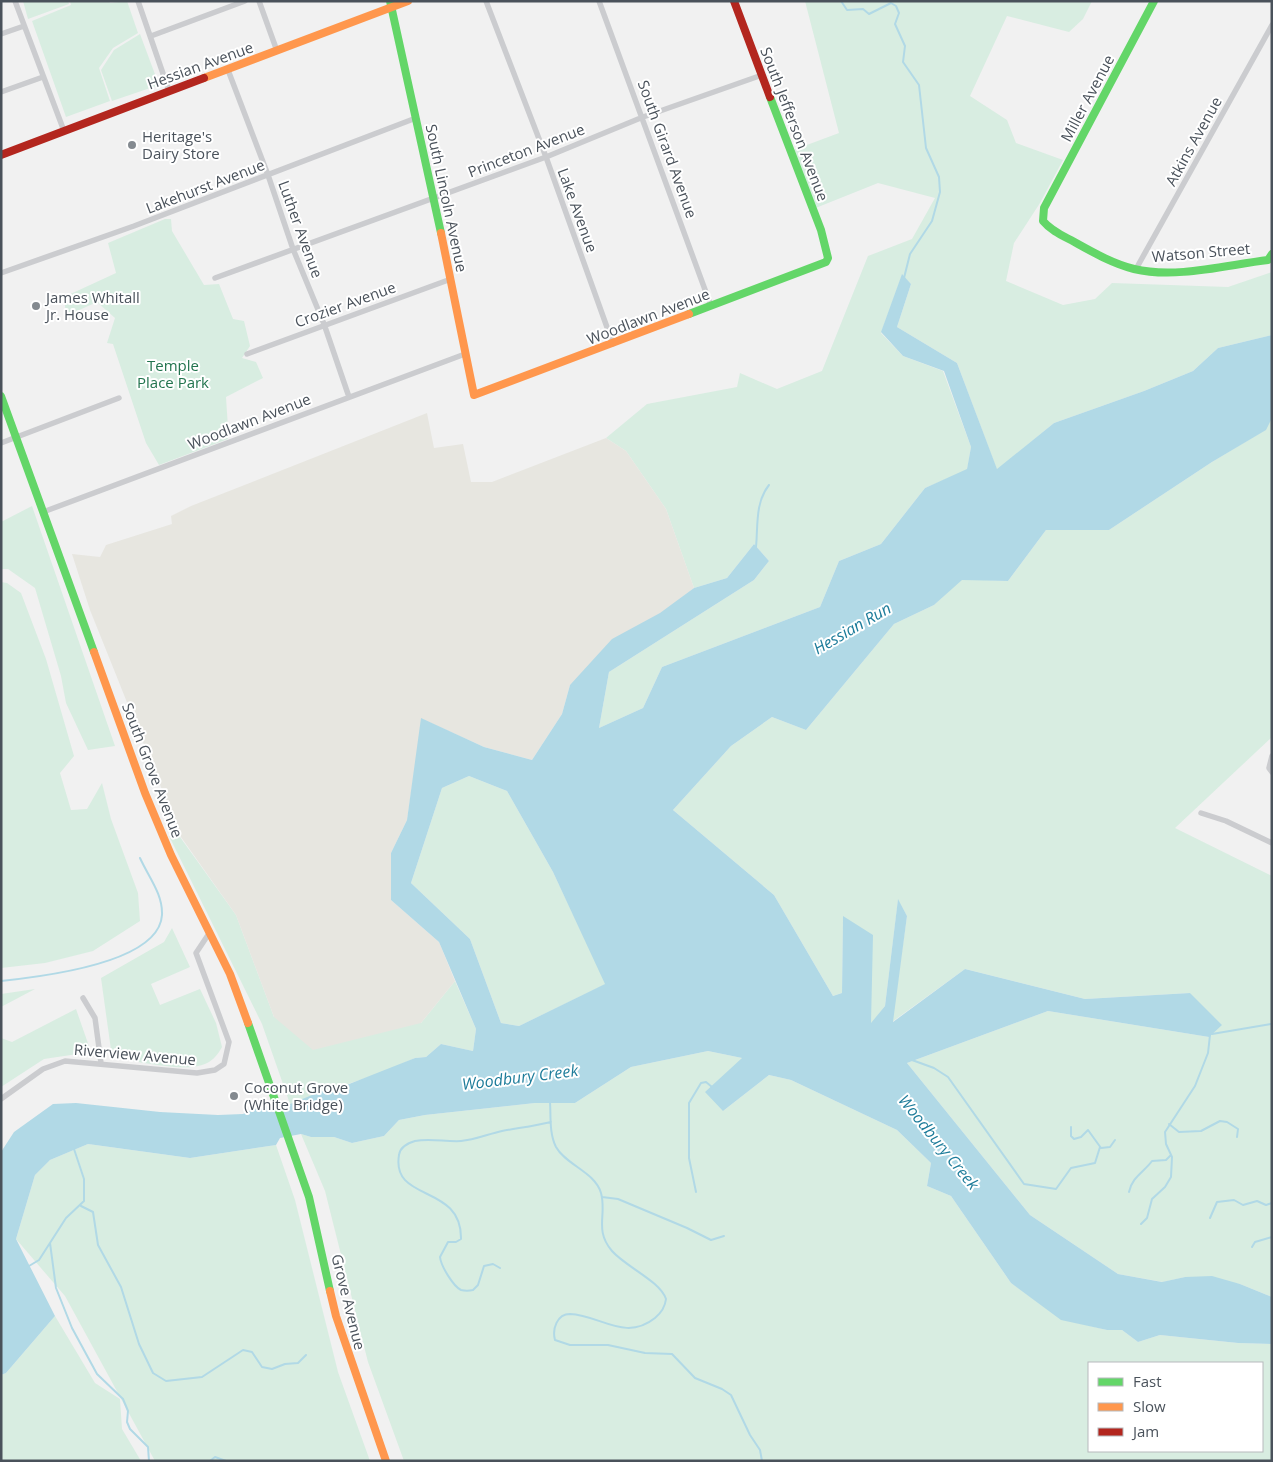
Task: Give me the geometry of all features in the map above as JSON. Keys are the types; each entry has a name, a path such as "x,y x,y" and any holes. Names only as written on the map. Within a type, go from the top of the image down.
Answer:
{"main road":[{"name":"Hessian Avenue","path":"1,155 228,70 390,5 408,1"},
{"name":"South Jefferson Avenue","path":"734,1 821,230 828,258"},
{"name":"Miller Avenue","path":"1044,208 1154,1"},
{"name":"South Lincoln Avenue","path":"390,5 451,279 474,395"},
{"name":"Watson Street","path":"1044,208 1043,221 1049,228 1111,261 1136,269 1165,270 1270,257"},
{"name":"Woodlawn Avenue","path":"474,395 818,266 826,262 828,258"},
{"name":"South Grove Avenue","path":"1,396 145,793 170,855 230,974 293,1148"},
{"name":"Grove Avenue","path":"293,1148 310,1197 336,1316 386,1461"}],"street":[{"path":"15,1 64,131"},
{"path":"138,1 169,91"},
{"path":"151,36 246,1"},
{"path":"259,1 277,51"},
{"name":"Lake Avenue","path":"486,1 546,157 613,344"},
{"name":"South Girard Avenue","path":"599,1 711,306"},
{"name":"Atkins Avenue","path":"1136,269 1272,25"},
{"path":"1,34 24,26"},
{"name":"Luther Avenue","path":"228,70 268,175 293,249 324,324 348,397"},
{"name":"Princeton Avenue","path":"215,278 546,157 643,117 762,76"},
{"path":"1,92 43,77"},
{"name":"Lakehurst Avenue","path":"1,274 416,118"},
{"name":"Crozier Avenue","path":"247,354 324,324 451,279"},
{"name":"Woodlawn Avenue","path":"43,512 465,354"},
{"path":"1,443 119,398"},
{"path":"1272,756 1269,768 1272,772"},
{"path":"1201,813 1226,821 1272,843"},
{"name":"Riverview Avenue","path":"1,1099 43,1069 65,1061 205,1073 224,1064 229,1042 196,954 210,932"},
{"path":"83,998 95,1018 101,1063"}],"green space":[{"path":"23,1 68,1 69,4 28,19"},
{"path":"70,1 109,1 110,3 127,1 138,33 113,48 99,68 110,101 66,117 32,21 71,5"},
{"path":"805,1 1092,1 1083,19 1069,32 1007,16 970,96 1007,120 1016,143 1063,160 1040,203 1014,243 1006,281 1063,305 1095,299 1112,283 1228,287 1272,272 1272,335 1218,348 1193,371 1144,391 1054,423 997,470 957,363 897,327 911,284 902,275 881,333 903,356 943,371 971,447 967,470 925,488 881,544 839,561 820,607 662,667 643,708 599,728 609,672 754,580 769,561 754,544 727,578 694,588 666,509 626,451 606,438 647,404 737,387 740,373 777,389 822,371 868,256 912,239 935,198 878,183 813,209 788,152 839,133"},
{"path":"140,34 159,85 112,101 101,70 114,50"},
{"name":"Temple Place Park","path":"165,219 171,219 172,231 204,285 219,284 233,319 244,321 250,346 242,358 256,362 263,378 226,397 228,428 225,429 228,439 159,465 146,443 113,344 107,343 115,318 97,302 66,316 64,297 116,273 108,243"},
{"path":"1272,418 1272,737 1175,828 1272,876 1272,1297 1240,1284 1185,1277 1163,1282 1118,1274 1030,1215 907,1063 1048,1011 1209,1037 1190,993 1085,999 965,969 892,1022 907,916 898,900 885,1006 871,1024 843,917 842,993 833,996 774,895 673,810 731,746 772,717 806,730 894,624 934,605 962,579 1008,581 1046,530 1109,530 1212,462 1265,430"},
{"path":"32,506 115,746 88,750 66,703 61,676 35,588 8,569 1,569 1,522"},
{"path":"1,582 7,583 21,593 46,659 74,756 60,773 71,810 87,809 102,783 111,819 138,893 140,921 93,951 45,963 1,968"},
{"path":"469,776 507,791 553,872 606,984 519,1026 501,1023 470,939 411,883 442,788"},
{"path":"169,836 180,837 236,915 274,1017 421,1023 455,981 476,1029 473,1051 441,1044 426,1057 415,1058 380,1073 290,1104 262,1024"},
{"path":"172,928 190,967 151,984 160,1005 200,989 216,1023 222,1047 216,1056 206,1064 193,1067 158,1065 112,1057 101,978 164,942"},
{"path":"35,989 1,1007 1,994"},
{"path":"76,1009 91,1052 44,1059 1,1087 1,1038 12,1042"},
{"path":"708,1051 742,1058 723,1111 769,1075 791,1080 897,1130 931,1163 927,1186 951,1196 1011,1283 1061,1319 1107,1330 1122,1330 1138,1342 1160,1335 1238,1343 1272,1344 1272,1461 404,1461 368,1362 325,1191 301,1134 311,1137 334,1137 352,1143 384,1136 399,1120 425,1115 535,1103 575,1103 631,1067"},
{"path":"88,1144 190,1158 276,1145 295,1200 338,1372 370,1461 155,1461 65,1296 16,1239 35,1175 50,1160"},
{"path":"55,1316 95,1383 120,1399 122,1429 141,1461 1,1461 1,1375 6,1373"}],"sand":[{"path":"427,413 434,448 463,444 471,482 492,482 606,438 626,451 666,509 694,588 570,685 562,714 532,760 484,747 422,719 407,820 391,853 391,900 439,942 455,981 421,1023 313,1050 274,1017 236,915 181,837 90,610 72,554 100,557 106,545 172,524 171,516 191,506"}],"water":[{"path":"902,274 911,284 897,327 957,363 997,469 1054,423 1144,391 1193,371 1218,348 1272,335 1272,418 1266,430 1212,462 1109,530 1046,530 1008,581 962,580 934,605 894,624 806,730 772,717 731,746 673,810 774,895 833,996 842,993 843,916 873,935 871,1023 885,1006 898,899 907,916 893,1022 965,969 1085,999 1190,993 1222,1025 1209,1037 1048,1011 907,1063 1030,1215 1118,1274 1162,1282 1185,1277 1212,1276 1240,1284 1272,1297 1272,1344 1238,1343 1160,1335 1138,1342 1122,1330 1107,1330 1061,1320 1011,1283 951,1196 927,1186 931,1163 897,1130 791,1080 769,1075 723,1111 705,1092 742,1058 708,1051 631,1067 575,1103 535,1103 425,1115 399,1120 384,1136 352,1143 334,1137 311,1137 301,1134 280,1138 276,1145 190,1158 88,1144 50,1160 35,1175 16,1239 55,1316 6,1373 1,1375 1,1152 14,1132 53,1104 76,1103 160,1112 218,1115 243,1114 257,1107 290,1104 322,1091 339,1088 415,1058 426,1057 441,1044 473,1051 476,1029 439,942 391,900 391,853 407,820 421,718 484,747 532,760 562,714 570,685 612,639 660,613 694,588 727,578 754,544 769,561 754,580 609,672 599,728 643,708 662,667 820,607 839,561 881,544 925,488 967,469 971,447 944,371 903,356 881,332","holes":["469,776 507,791 553,872 605,984 519,1026 501,1023 470,939 411,883 442,788"]}],"waterway":[{"path":"841,1 847,10 863,9 869,14 891,3 896,6 899,13 895,24 905,46 903,62 919,85 926,148 939,177 940,192 932,221 910,254 904,278"},
{"path":"756,547 759,507 769,485"},
{"path":"1,981 42,976 95,965 120,956 141,945 156,932 162,915 162,907 158,892 140,858"},
{"path":"1212,1034 1271,1024"},
{"path":"1141,1224 1147,1218 1152,1199 1165,1187 1171,1177 1172,1157 1166,1144 1165,1132 1195,1086 1208,1053 1210,1035"},
{"path":"912,1060 934,1068 948,1077 1024,1184 1056,1189 1071,1168 1095,1163 1100,1147"},
{"path":"696,1192 689,1158 689,1103 701,1083 706,1082 712,1087"},
{"path":"550,1102 551,1130 556,1147 566,1159 593,1179 601,1193 603,1208 602,1229 607,1243 618,1257 657,1286 663,1292 666,1299 664,1308 655,1318 644,1325 633,1328 623,1328 581,1315 566,1315 556,1323 554,1331 555,1340 570,1345 608,1345 645,1353 672,1354 695,1378 722,1389 731,1395 750,1435 760,1450 762,1461"},
{"path":"1169,1124 1179,1132 1201,1131 1220,1121 1227,1122 1238,1129 1237,1137"},
{"path":"500,1268 493,1264 484,1266 478,1285 473,1290 461,1290 454,1284 445,1270 440,1257 448,1242 456,1242 461,1239 458,1221 451,1209 440,1200 415,1188 405,1180 399,1170 400,1152 405,1146 415,1141 466,1140 551,1122"},
{"path":"1071,1127 1071,1136 1074,1139 1081,1137 1088,1130 1101,1148 1110,1147 1115,1140"},
{"path":"29,1266 39,1260 66,1218 84,1201 84,1179 74,1149"},
{"path":"1129,1192 1135,1178 1152,1161 1166,1160 1171,1155"},
{"path":"602,1197 618,1199 711,1240 724,1236"},
{"path":"1210,1218 1217,1202 1234,1200 1243,1205 1257,1201 1266,1205 1272,1203"},
{"path":"81,1206 93,1212 98,1245 121,1287 139,1344 153,1373 166,1381 202,1377 243,1350 252,1352 262,1367 272,1369 285,1364 298,1363 306,1355"},
{"path":"1252,1247 1255,1242 1272,1237"},
{"path":"50,1243 56,1288 72,1328 97,1374 123,1399 128,1411 127,1422 130,1429 148,1447 149,1461"},
{"path":"210,1461 215,1457 226,1461"}],"traffic: fast":[{"path":"390,1 441,233"},
{"path":"1154,1 1044,208 1043,221 1059,234 1105,258 1127,267 1150,272 1167,273 1218,268 1268,260 1272,254"},
{"path":"689,314 826,262 828,258 821,230 770,97"},
{"path":"1,396 94,652"},
{"path":"248,1023 309,1197 330,1291"}],"traffic: slow":[{"path":"204,78 408,1"},
{"path":"441,233 474,395 689,314"},
{"path":"94,652 145,793 171,855 230,974 248,1023"},
{"path":"330,1291 336,1316 386,1461"}],"traffic: jam":[{"path":"734,1 770,97"},
{"path":"1,155 204,78"}],"place":[{"name":"Heritage's Dairy Store","path":"132,145"},
{"name":"James Whitall Jr. House","path":"36,306"},
{"name":"Coconut Grove (White Bridge)","path":"234,1096"}],"water label":[{"name":"Hessian Run","path":"852,628"},
{"name":"Woodbury Creek","path":"520,1077"},
{"name":"Woodbury Creek","path":"939,1142"}]}
